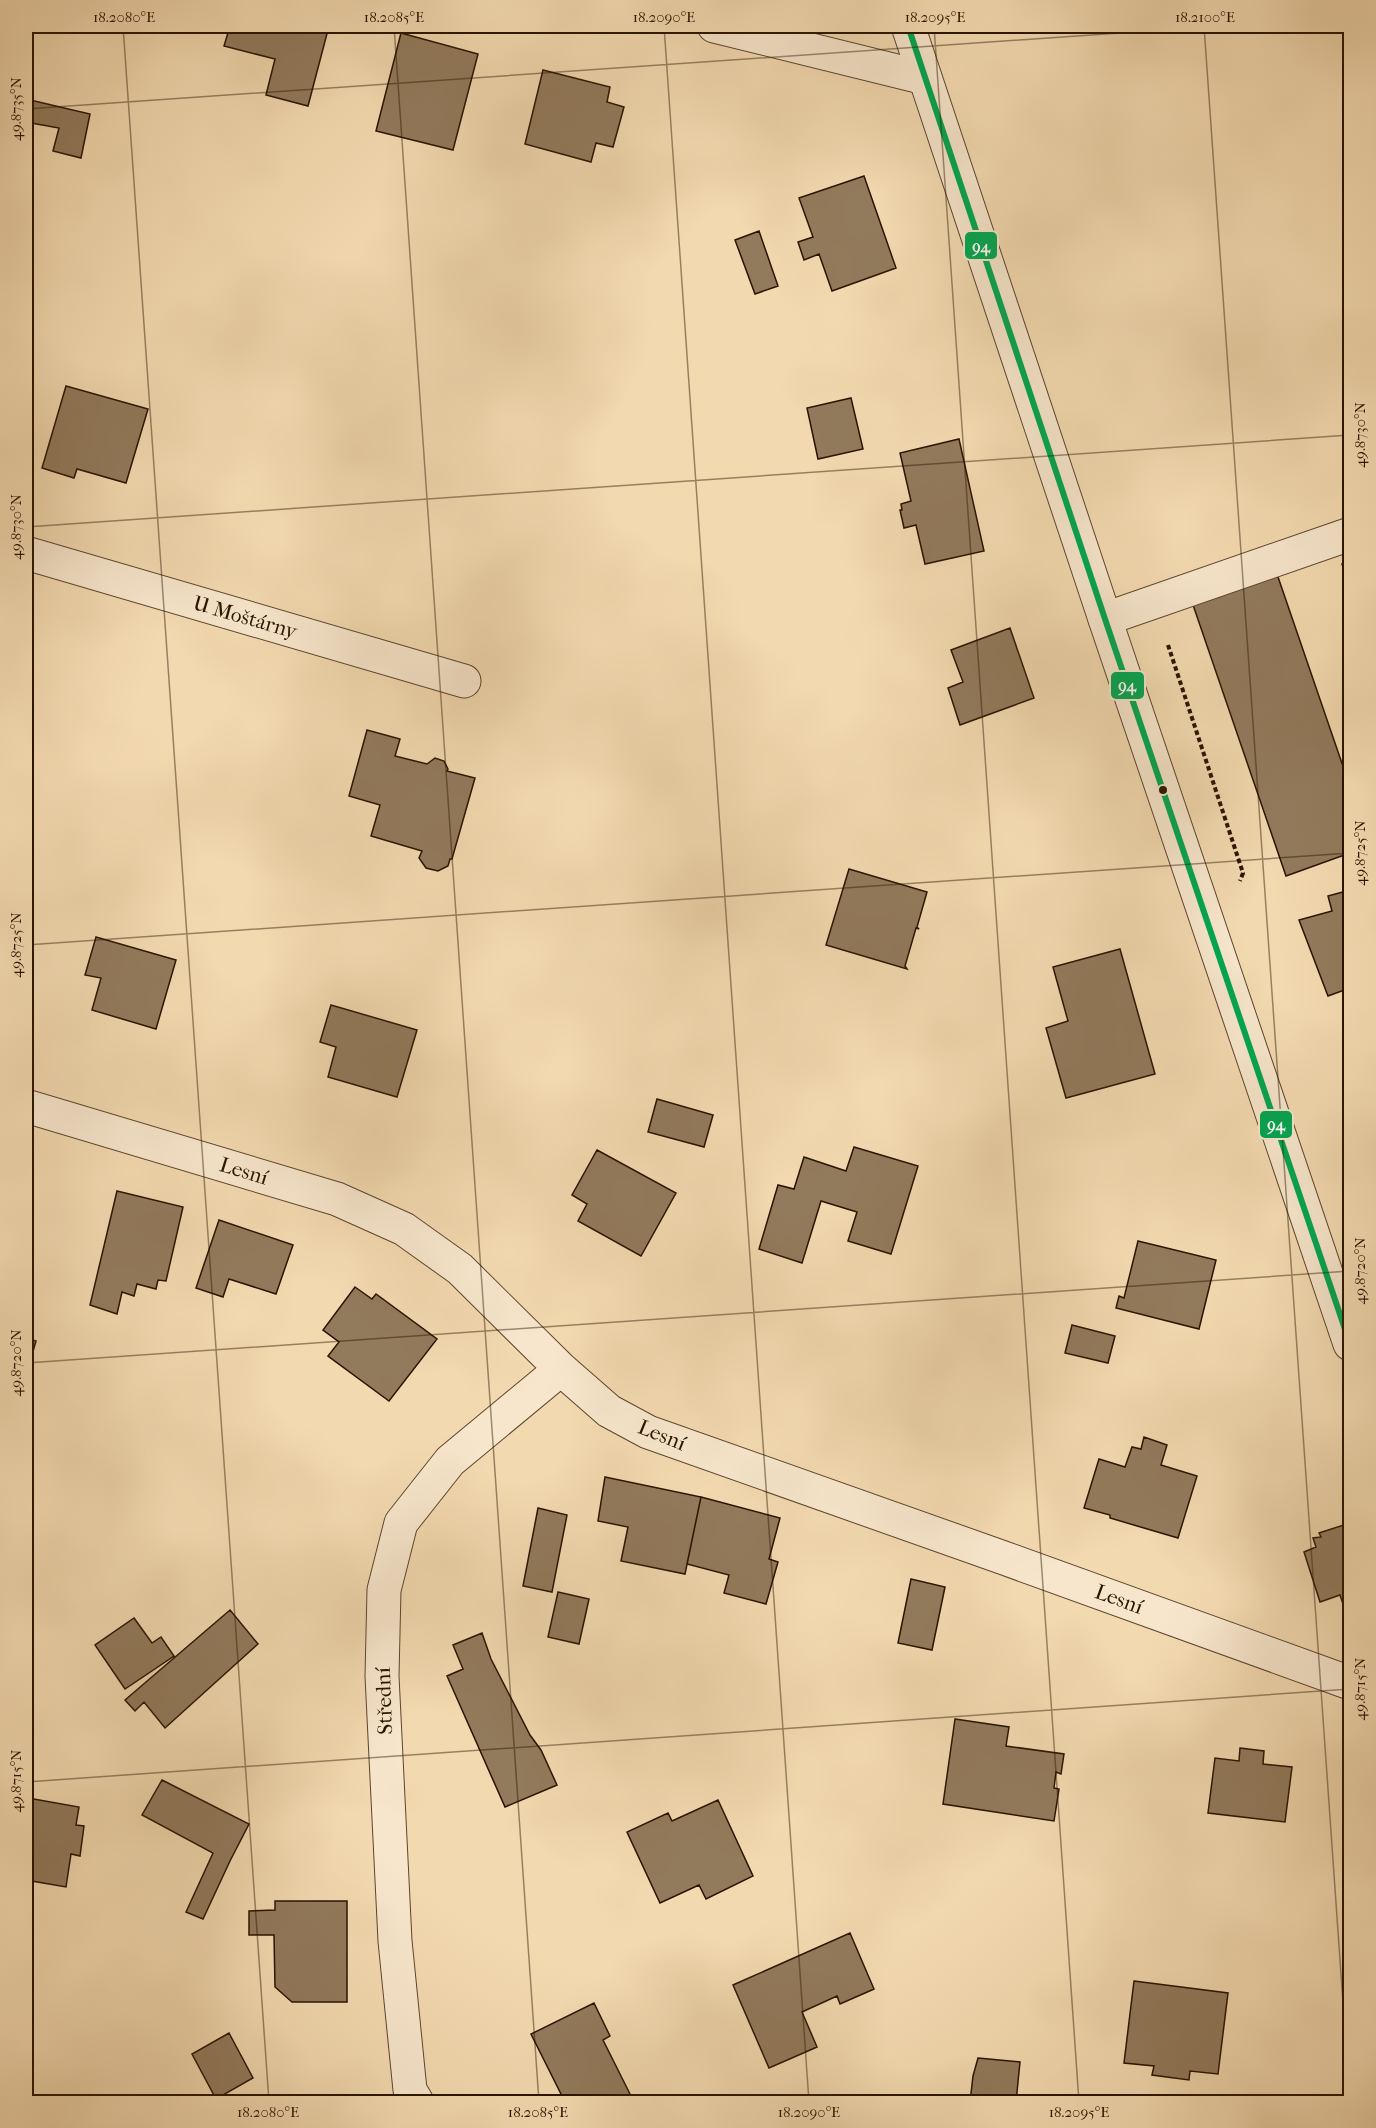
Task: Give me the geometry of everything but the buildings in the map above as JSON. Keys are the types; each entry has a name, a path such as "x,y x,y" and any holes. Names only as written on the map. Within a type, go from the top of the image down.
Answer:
{"street":[{"path":"714,26 925,78"},
{"path":"908,26 1350,1344"},
{"path":"1105,619 1350,534"},
{"name":"U Moštárny","path":"26,553 464,681"},
{"name":"Lesní","path":"26,1106 337,1199 404,1229 460,1269 561,1369 609,1411 648,1432 1350,1683"},
{"name":"Střední","path":"417,2103 410,2090 395,1941 382,1676 384,1590 401,1523 450,1461 561,1369"}],"transit line":[{"name":"94","path":"908,26 1350,1344"}]}
